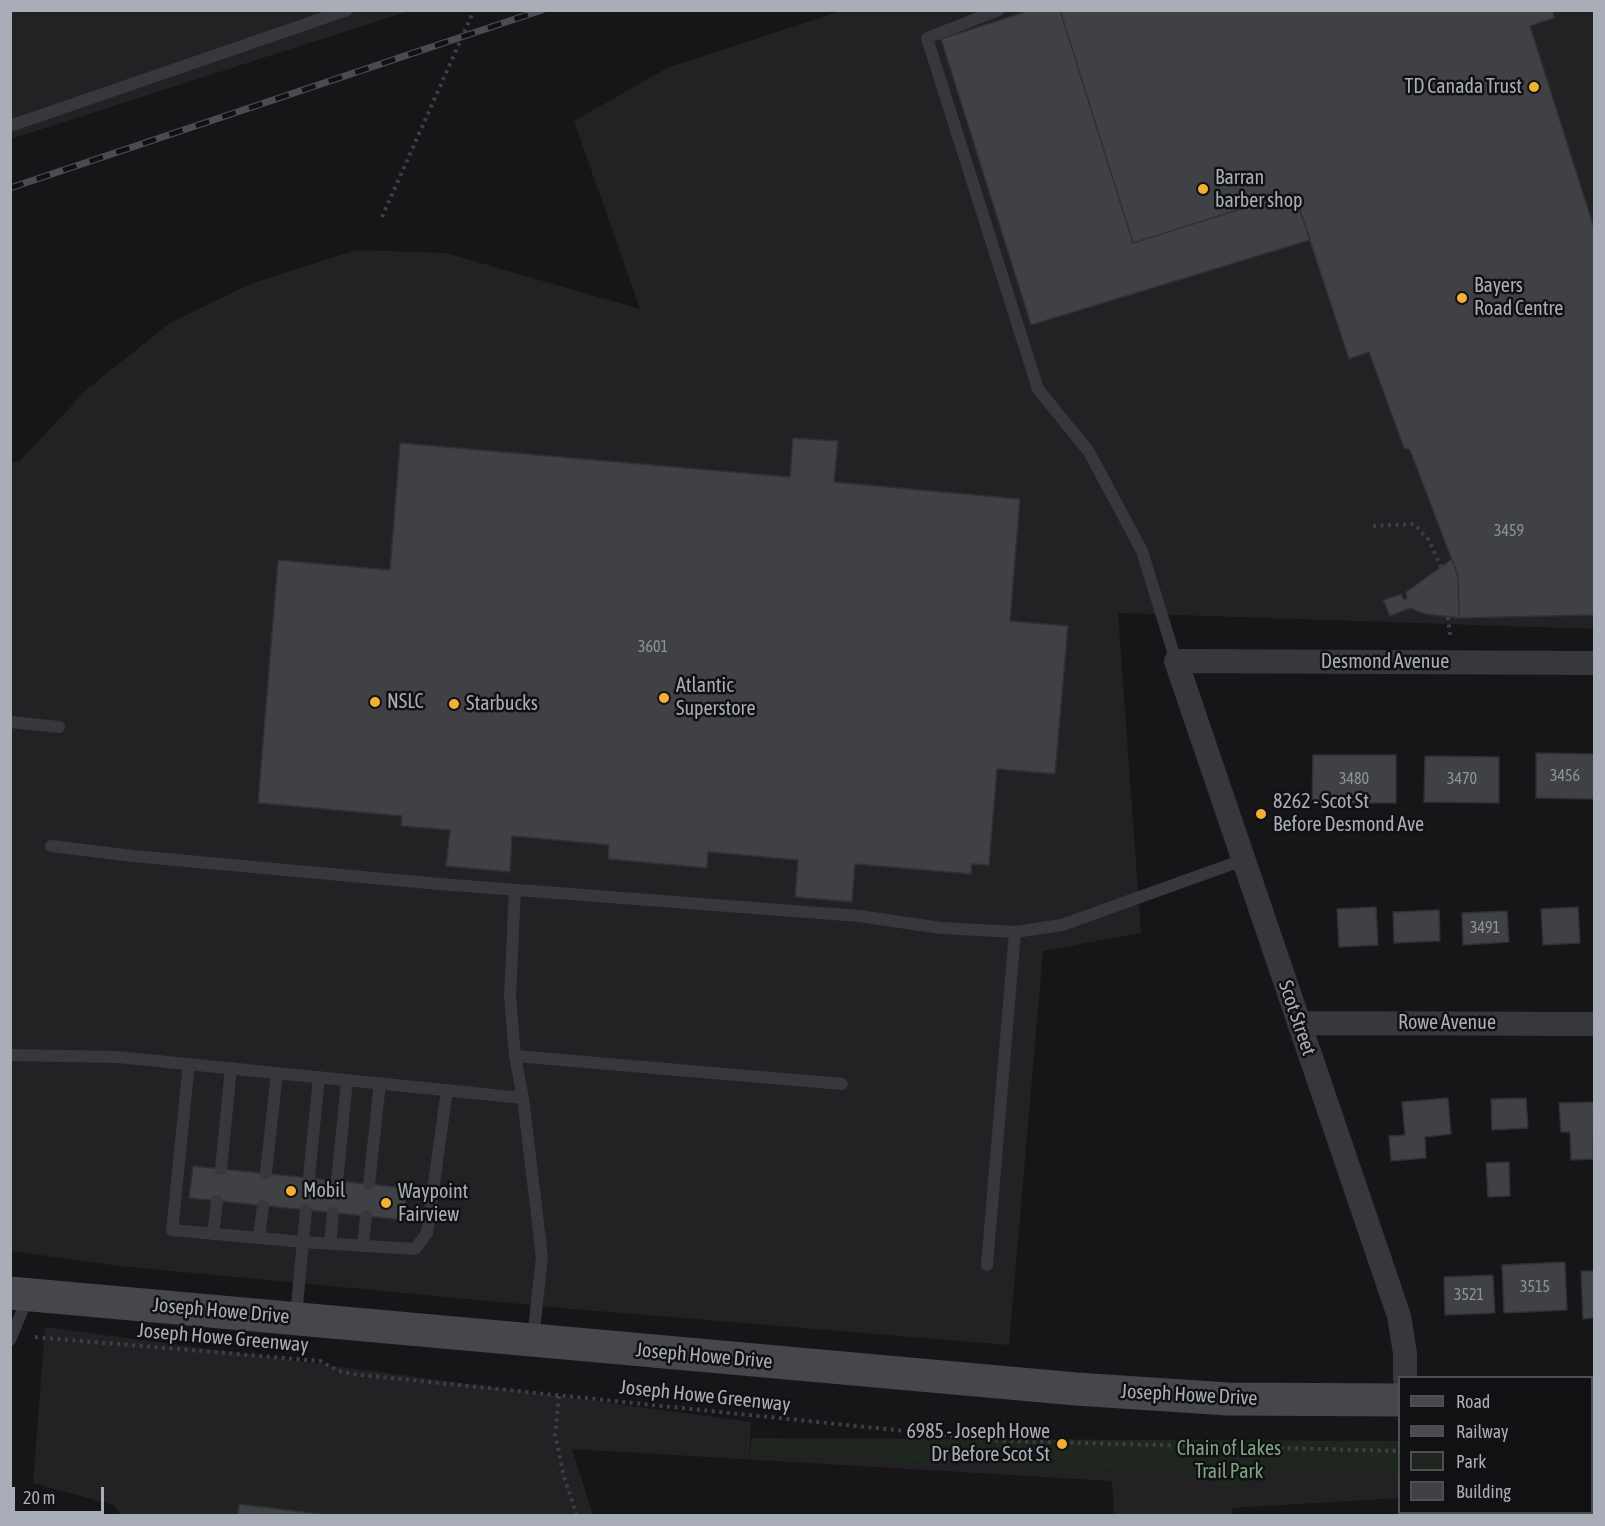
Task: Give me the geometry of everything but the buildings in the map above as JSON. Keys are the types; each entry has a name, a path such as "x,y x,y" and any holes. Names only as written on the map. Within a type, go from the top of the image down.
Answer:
{"main road":[{"name":"Joseph Howe Drive","path":"20,1294 1076,1389 1228,1399 1398,1400"}],"street":[{"name":"Desmond Avenue","path":"1176,661 1594,663"},
{"name":"Scot Street","path":"1176,661 1399,1316 1405,1353 1405,1376"},
{"name":"Rowe Avenue","path":"1299,1023 1594,1024"}],"lane":[{"path":"10,126 347,10"},
{"path":"999,10 927,38 1038,389 1089,452 1142,551 1176,661"},
{"path":"10,722 59,727"},
{"path":"51,846 165,859 515,890 860,916 941,928 1015,932 1062,925 1243,860"},
{"path":"515,890 510,996 515,1056 523,1098 542,1257 532,1341"},
{"path":"987,1265 1015,932"},
{"path":"10,1055 118,1057 523,1098"},
{"path":"515,1056 842,1084"},
{"path":"189,1064 172,1230 415,1249 427,1233 447,1090"},
{"path":"221,1169 231,1068"},
{"path":"266,1173 277,1073"},
{"path":"309,1177 319,1077"},
{"path":"337,1181 347,1080"},
{"path":"369,1184 380,1083"},
{"path":"213,1234 217,1201"},
{"path":"259,1238 263,1206"},
{"path":"295,1318 306,1210"},
{"path":"330,1243 333,1213"},
{"path":"363,1245 366,1216"},
{"path":"12,1338 20,1294"}],"path":[{"path":"382,217 474,10"},
{"path":"1373,526 1414,524 1429,540 1441,567"},
{"name":"Joseph Howe Greenway","path":"12,1338 320,1361 339,1371 352,1374 1002,1442 1398,1451"},
{"path":"559,1396 555,1434 564,1477 577,1515"}],"shaded area":[{"path":"11,10 409,11 11,139"},
{"path":"841,11 1594,11 1594,629 1118,613 1141,933 1043,951 1009,1345 573,1309 119,1266 11,1251 11,462 19,462 86,390 170,323 250,284 356,250 446,253 640,309 574,121 667,68"},
{"path":"45,1327 751,1422 749,1456 1214,1476 1217,1486 1246,1489 1243,1476 1398,1477 1398,1498 1231,1508 1233,1515 1114,1515 1112,1481 572,1449 593,1515 121,1515 113,1505 33,1483"}],"green space":[{"name":"Chain of Lakes Trail Park","path":"752,1438 1398,1441 1398,1477 1243,1476 1246,1489 1217,1486 1214,1476 749,1456"}],"railway":[{"path":"10,188 542,10"}],"place":[{"name":"TD Canada Trust","path":"1534,87"},
{"name":"Barran barber shop","path":"1203,189"},
{"name":"Bayers Road Centre","path":"1462,298"},
{"name":"Atlantic Superstore","path":"664,698"},
{"name":"NSLC","path":"375,702"},
{"name":"Starbucks","path":"454,704"},
{"name":"8262 - Scot St Before Desmond Ave","path":"1261,814"},
{"name":"Mobil","path":"291,1191"},
{"name":"Waypoint Fairview","path":"386,1203"},
{"name":"6985 - Joseph Howe Dr Before Scot St","path":"1062,1444"}]}
